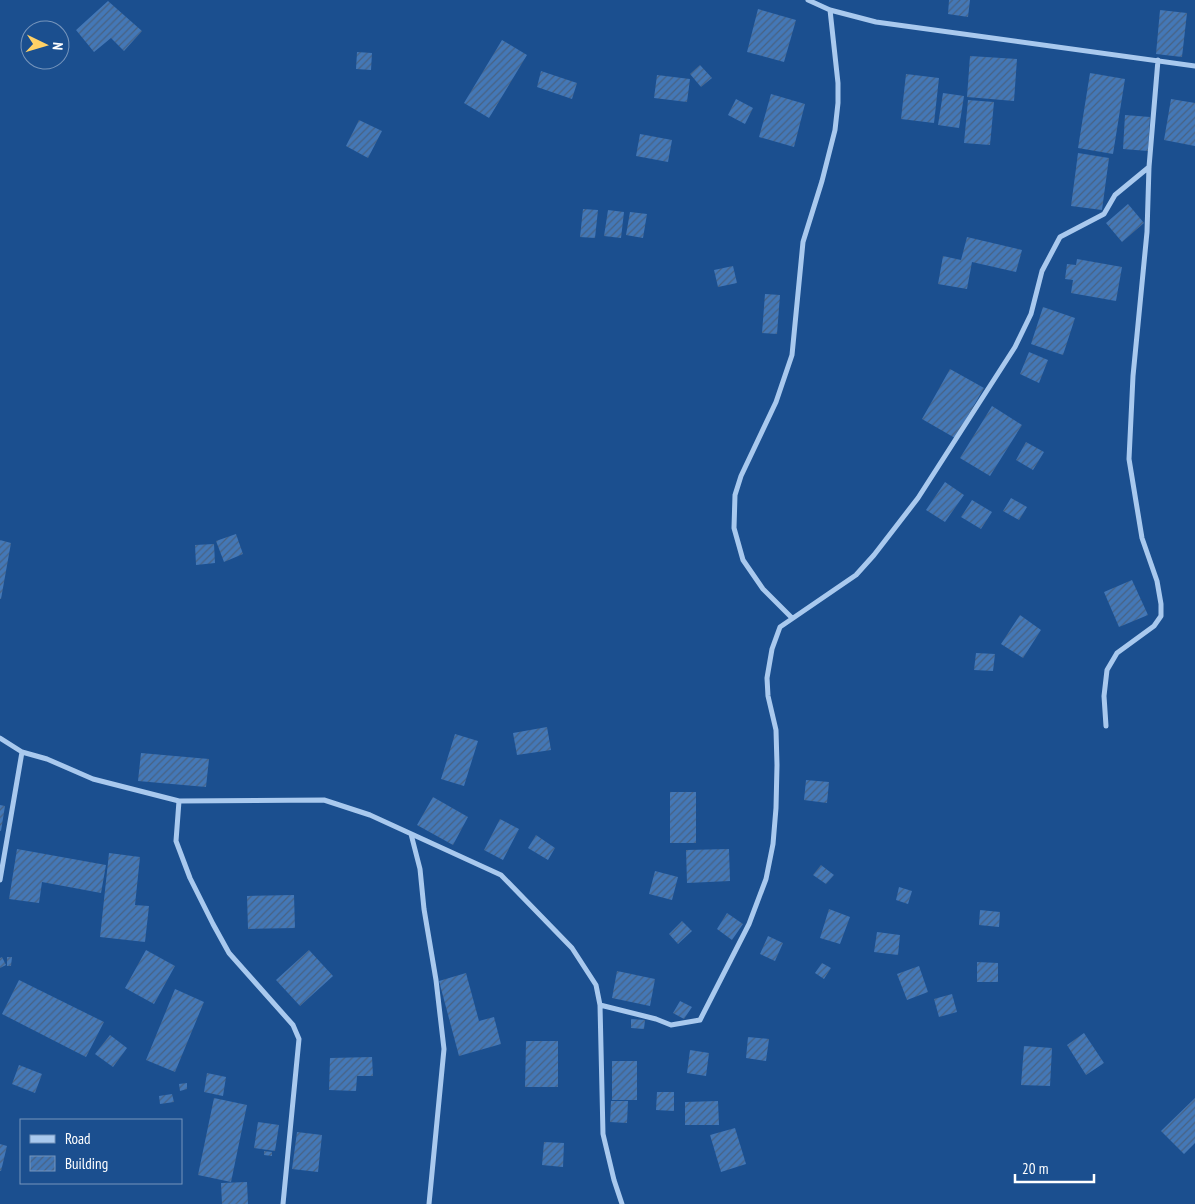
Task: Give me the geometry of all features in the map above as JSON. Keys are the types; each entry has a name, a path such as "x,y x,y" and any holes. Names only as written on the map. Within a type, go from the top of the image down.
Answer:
{"street":[{"path":"808,0 830,10 876,22 1195,66"},
{"path":"792,618 763,589 743,560 734,528 735,495 741,476 776,402 792,355 803,242 822,181 835,130 838,103 838,83 830,10"},
{"path":"1106,726 1104,696 1106,670 1117,653 1154,626 1161,616 1157,581 1142,538 1129,458 1133,376 1147,232 1149,167 1158,60"},
{"path":"600,1005 656,1019 671,1025 700,1020 748,924 766,879 773,844 777,765 776,730 766,678 772,649 780,628 856,574 874,555 918,498 1015,347 1031,314 1042,271 1060,237 1104,214 1115,195 1149,167"},
{"path":"0,738 22,752 47,759 93,779 179,801 324,800 370,815 501,875 572,948 596,985 600,1005 603,1134 622,1204"},
{"path":"0,880 22,752"},
{"path":"179,801 176,841 190,878 213,924 229,953 293,1025 299,1039 283,1204"},
{"path":"411,834 420,869 444,1049 428,1204"}],"building":[{"path":"949,0 970,0 968,17 948,14"},
{"path":"108,1 142,31 124,51 111,38 94,52 76,30"},
{"path":"758,9 796,20 784,62 747,52"},
{"path":"1160,10 1187,13 1182,57 1156,54"},
{"path":"502,40 527,55 489,118 464,103"},
{"path":"357,52 372,53 371,70 356,69"},
{"path":"970,56 1017,59 1014,101 967,97"},
{"path":"700,65 712,78 701,87 690,74"},
{"path":"541,71 577,83 572,99 537,87"},
{"path":"1090,73 1125,79 1113,154 1078,148"},
{"path":"906,74 939,78 934,123 901,119"},
{"path":"657,75 690,79 687,102 654,98"},
{"path":"943,93 964,96 959,128 938,125"},
{"path":"771,94 805,104 794,147 759,137"},
{"path":"736,99 753,108 745,124 728,115"},
{"path":"1171,99 1195,103 1195,146 1164,140"},
{"path":"968,100 994,102 990,145 964,143"},
{"path":"1125,115 1150,117 1148,151 1123,149"},
{"path":"359,120 382,131 368,158 346,146"},
{"path":"640,134 672,140 668,162 636,156"},
{"path":"1078,153 1109,158 1102,210 1071,206"},
{"path":"1128,204 1144,223 1122,242 1106,223"},
{"path":"583,209 598,210 595,238 580,237"},
{"path":"608,210 624,212 621,238 604,236"},
{"path":"630,212 647,214 643,238 626,235"},
{"path":"967,237 1022,250 1016,272 972,262 967,289 938,284 943,256 961,260"},
{"path":"1077,259 1122,267 1116,301 1071,293 1073,280 1065,279 1067,264 1076,265"},
{"path":"733,266 737,283 718,287 714,270"},
{"path":"765,294 780,295 777,334 762,333"},
{"path":"1043,307 1075,318 1063,355 1031,344"},
{"path":"1029,352 1048,360 1039,383 1020,374"},
{"path":"950,369 984,388 955,438 922,419"},
{"path":"992,406 1022,425 990,476 960,458"},
{"path":"1026,442 1044,452 1033,470 1016,460"},
{"path":"945,482 964,495 945,522 926,510"},
{"path":"1011,498 1027,507 1019,520 1003,511"},
{"path":"972,500 992,512 981,529 961,517"},
{"path":"236,534 243,554 224,562 216,541"},
{"path":"0,540 11,543 1,599 0,599"},
{"path":"214,544 215,563 196,565 195,545"},
{"path":"1132,580 1148,615 1119,627 1104,592"},
{"path":"1020,615 1041,630 1023,658 1001,644"},
{"path":"976,653 995,654 993,671 974,670"},
{"path":"547,727 551,750 517,755 513,733"},
{"path":"455,734 478,741 464,786 441,779"},
{"path":"141,753 209,759 206,787 138,781"},
{"path":"806,780 829,782 827,803 804,800"},
{"path":"670,792 696,792 696,843 670,843"},
{"path":"433,797 468,817 453,845 417,825"},
{"path":"0,805 5,806 1,831 0,831"},
{"path":"500,819 519,829 503,860 484,850"},
{"path":"536,835 555,848 548,860 528,848"},
{"path":"17,849 106,865 101,893 42,882 39,903 9,899"},
{"path":"729,849 730,881 687,883 686,850"},
{"path":"109,853 140,857 135,905 149,906 145,942 100,937"},
{"path":"821,865 834,875 826,884 813,875"},
{"path":"655,871 678,877 672,900 649,894"},
{"path":"899,887 912,891 908,904 896,900"},
{"path":"294,895 295,928 248,929 247,896"},
{"path":"829,909 850,917 840,944 820,938"},
{"path":"980,910 1000,912 999,927 979,925"},
{"path":"727,913 743,924 732,940 717,929"},
{"path":"682,921 692,931 678,944 669,934"},
{"path":"877,932 900,935 898,955 874,952"},
{"path":"768,936 783,943 775,961 760,954"},
{"path":"146,950 175,966 154,1004 125,988"},
{"path":"309,950 333,976 300,1006 276,980"},
{"path":"2,957 6,965 0,968 0,958"},
{"path":"7,957 12,957 11,966 7,966"},
{"path":"977,962 998,963 998,982 977,982"},
{"path":"822,963 831,968 824,979 815,973"},
{"path":"919,966 928,992 907,1000 897,974"},
{"path":"617,971 655,979 650,1006 612,998"},
{"path":"466,973 479,1021 494,1017 501,1044 459,1056 439,981"},
{"path":"19,980 104,1022 86,1057 2,1014"},
{"path":"175,989 204,1002 175,1072 146,1060"},
{"path":"952,994 957,1012 939,1017 934,999"},
{"path":"680,1001 692,1007 684,1019 673,1013"},
{"path":"631,1019 645,1020 644,1029 631,1028"},
{"path":"1084,1033 1104,1063 1086,1075 1067,1045"},
{"path":"110,1035 127,1048 113,1067 95,1054"},
{"path":"748,1037 769,1039 766,1061 746,1058"},
{"path":"526,1041 558,1041 558,1087 525,1087"},
{"path":"1024,1046 1052,1048 1050,1086 1021,1085"},
{"path":"690,1050 709,1053 706,1076 687,1073"},
{"path":"372,1057 373,1076 357,1076 356,1091 329,1090 330,1058"},
{"path":"612,1061 637,1061 637,1100 612,1100"},
{"path":"19,1065 42,1074 35,1093 12,1084"},
{"path":"207,1073 226,1077 223,1096 204,1092"},
{"path":"187,1083 187,1089 180,1091 179,1084"},
{"path":"657,1092 674,1092 674,1111 656,1110"},
{"path":"172,1094 174,1102 160,1104 159,1096"},
{"path":"214,1098 247,1105 231,1182 198,1175"},
{"path":"1195,1098 1195,1143 1184,1154 1161,1131"},
{"path":"611,1101 628,1101 627,1123 610,1122"},
{"path":"718,1101 719,1125 685,1125 685,1102"},
{"path":"258,1122 279,1125 275,1151 254,1148"},
{"path":"735,1128 746,1164 721,1172 710,1135"},
{"path":"297,1132 322,1135 318,1172 292,1169"},
{"path":"544,1142 564,1143 563,1167 542,1165"},
{"path":"0,1144 7,1146 1,1171 0,1171"},
{"path":"264,1151 272,1152 272,1156 264,1155"},
{"path":"247,1182 248,1204 222,1204 221,1183"}]}
